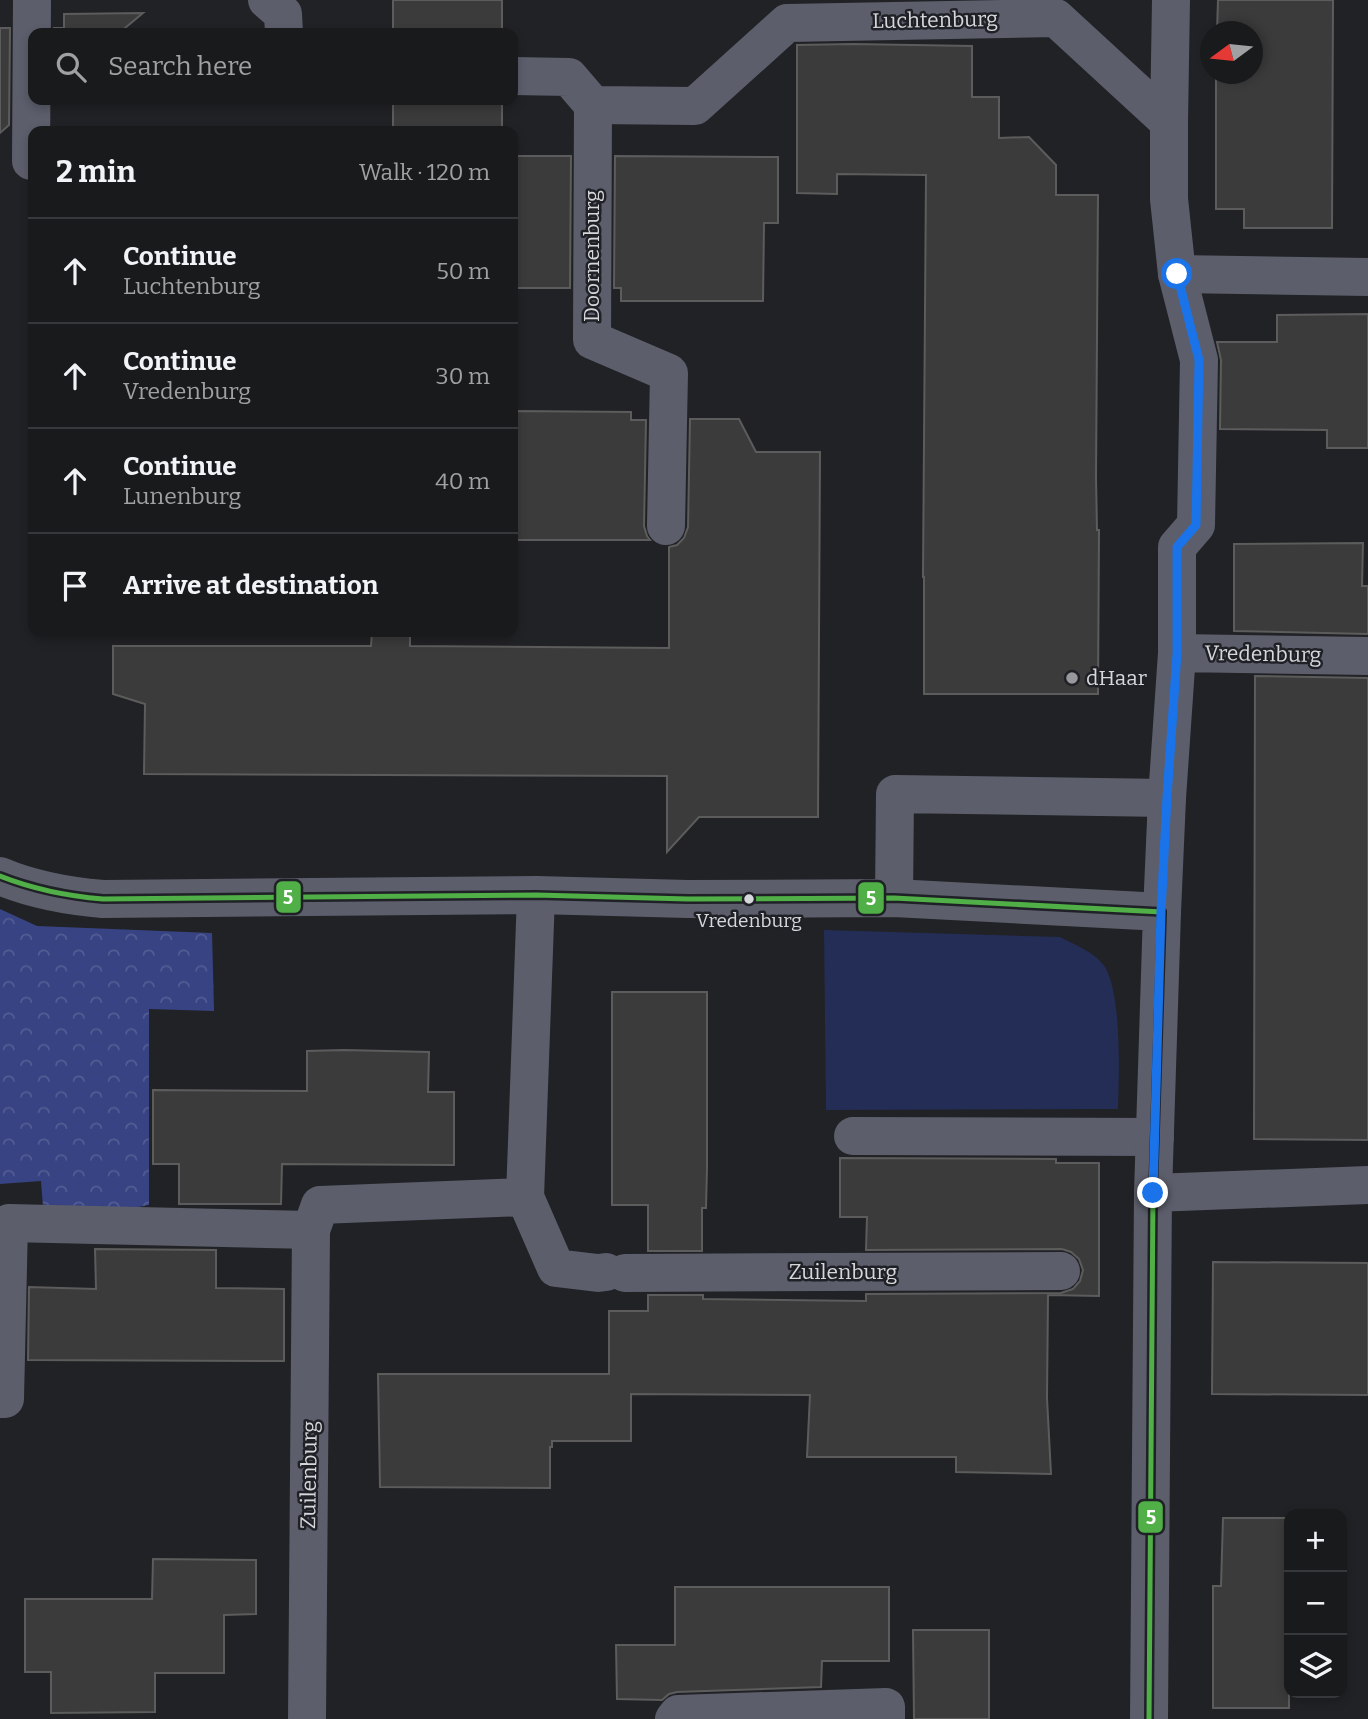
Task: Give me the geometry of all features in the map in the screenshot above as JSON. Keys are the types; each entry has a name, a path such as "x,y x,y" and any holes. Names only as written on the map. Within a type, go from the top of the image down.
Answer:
{"street":[{"path":"32,0 32,28"},
{"path":"267,0 283,14 284,28"},
{"path":"1171,0 1169,198 1177,274 1199,360 1196,525 1177,547 1177,653"},
{"name":"Luchtenburg","path":"593,105 695,106 777,12 1056,18 1169,122"},
{"path":"518,76 569,77 593,105"},
{"path":"31,105 31,126"},
{"name":"Doornenburg","path":"593,105 592,340 669,373 666,526"},
{"path":"1177,274 1368,277"},
{"name":"Vredenburg","path":"1149,1719 1153,1193 1161,912 1177,653 1368,656"},
{"path":"894,898 895,794 1167,797"},
{"path":"0,876 67,896 103,899 536,895 688,899 894,898 1161,912"},
{"name":"Zuilenburg","path":"536,895 526,1197 556,1268 598,1273 1062,1271"},
{"path":"853,1136 1155,1137"},
{"path":"1153,1193 1368,1185"},
{"path":"0,1399 5,1399 9,1223 311,1230 320,1205 526,1197"},
{"name":"Zuilenburg","path":"307,1719 311,1230"},
{"path":"674,1719 678,1714 886,1707 886,1719"}],"shaded area":[{"path":"824,930 1060,937 1084,949 1105,967 1114,997 1118,1036 1118,1109 826,1110"}],"green space":[{"path":"0,909 37,926 212,933 214,1011 149,1009 149,1205 122,1210 43,1207 41,1181 0,1184"}],"building":[{"path":"393,0 502,0 502,28 393,28"},
{"path":"1218,0 1333,0 1332,228 1244,228 1244,209 1216,209 1216,84 1263,84 1263,21 1217,21"},
{"path":"143,13 125,28 64,28 64,14"},
{"path":"0,28 10,28 9,125 0,133"},
{"path":"797,45 972,46 972,97 999,97 999,138 1029,137 1056,165 1056,195 1098,195 1098,694 924,694 926,175 837,174 837,194 797,193"},
{"path":"393,105 502,105 502,126 393,126"},
{"path":"518,156 571,156 570,288 518,288"},
{"path":"615,156 778,157 778,223 764,223 763,301 621,301 621,288 614,288"},
{"path":"1368,314 1368,448 1327,448 1327,430 1220,429 1221,360 1217,342 1277,342 1277,315"},
{"path":"518,411 631,412 631,420 646,420 644,526 650,540 518,540"},
{"path":"690,419 739,419 756,452 820,452 818,817 699,817 667,852 667,776 144,774 145,704 113,694 113,646 371,646 372,637 410,637 410,646 669,648 669,547 677,545 684,538 688,527"},
{"path":"1363,543 1362,586 1368,586 1368,634 1234,631 1234,544"},
{"path":"1255,676 1368,678 1368,1140 1254,1139"},
{"path":"612,992 707,992 707,1168 706,1208 702,1208 702,1251 648,1251 648,1205 612,1205"},
{"path":"307,1051 429,1052 428,1092 454,1092 454,1165 282,1164 281,1204 179,1204 179,1164 153,1164 153,1090 307,1091"},
{"path":"840,1158 1056,1159 1056,1163 1099,1163 1099,1296 1048,1295 1047,1398 1051,1474 956,1472 956,1457 807,1457 810,1395 631,1394 631,1441 552,1441 550,1488 380,1487 378,1374 609,1374 609,1311 648,1311 648,1295 703,1295 703,1299 866,1301 866,1294 1061,1293 1073,1289 1080,1281 1083,1270 1079,1259 1062,1249 866,1250 867,1217 840,1217"},
{"path":"95,1249 216,1250 216,1288 284,1289 284,1361 28,1360 29,1287 96,1289"},
{"path":"1213,1262 1368,1263 1368,1395 1212,1394"},
{"path":"1223,1518 1284,1518 1284,1698 1289,1698 1289,1708 1213,1708 1213,1586 1221,1586"},
{"path":"153,1559 256,1560 256,1614 224,1615 224,1673 155,1673 155,1712 51,1713 51,1672 25,1672 25,1599 152,1599"},
{"path":"675,1587 889,1587 889,1661 822,1661 821,1687 677,1692 662,1700 617,1699 616,1645 675,1645"},
{"path":"913,1630 989,1630 989,1719 914,1719"}],"transit line":[{"name":"5","path":"0,876 50,891 103,899 536,895 688,899 894,898 1162,912"},
{"name":"5","path":"1149,1719 1153,1193 1162,912"}],"place":[{"name":"dHaar","path":"1072,678"},
{"name":"Vredenburg","path":"749,899"}],"route":[{"path":"1153,1193 1161,912 1177,653 1177,547 1196,525 1199,360 1177,274"}]}
